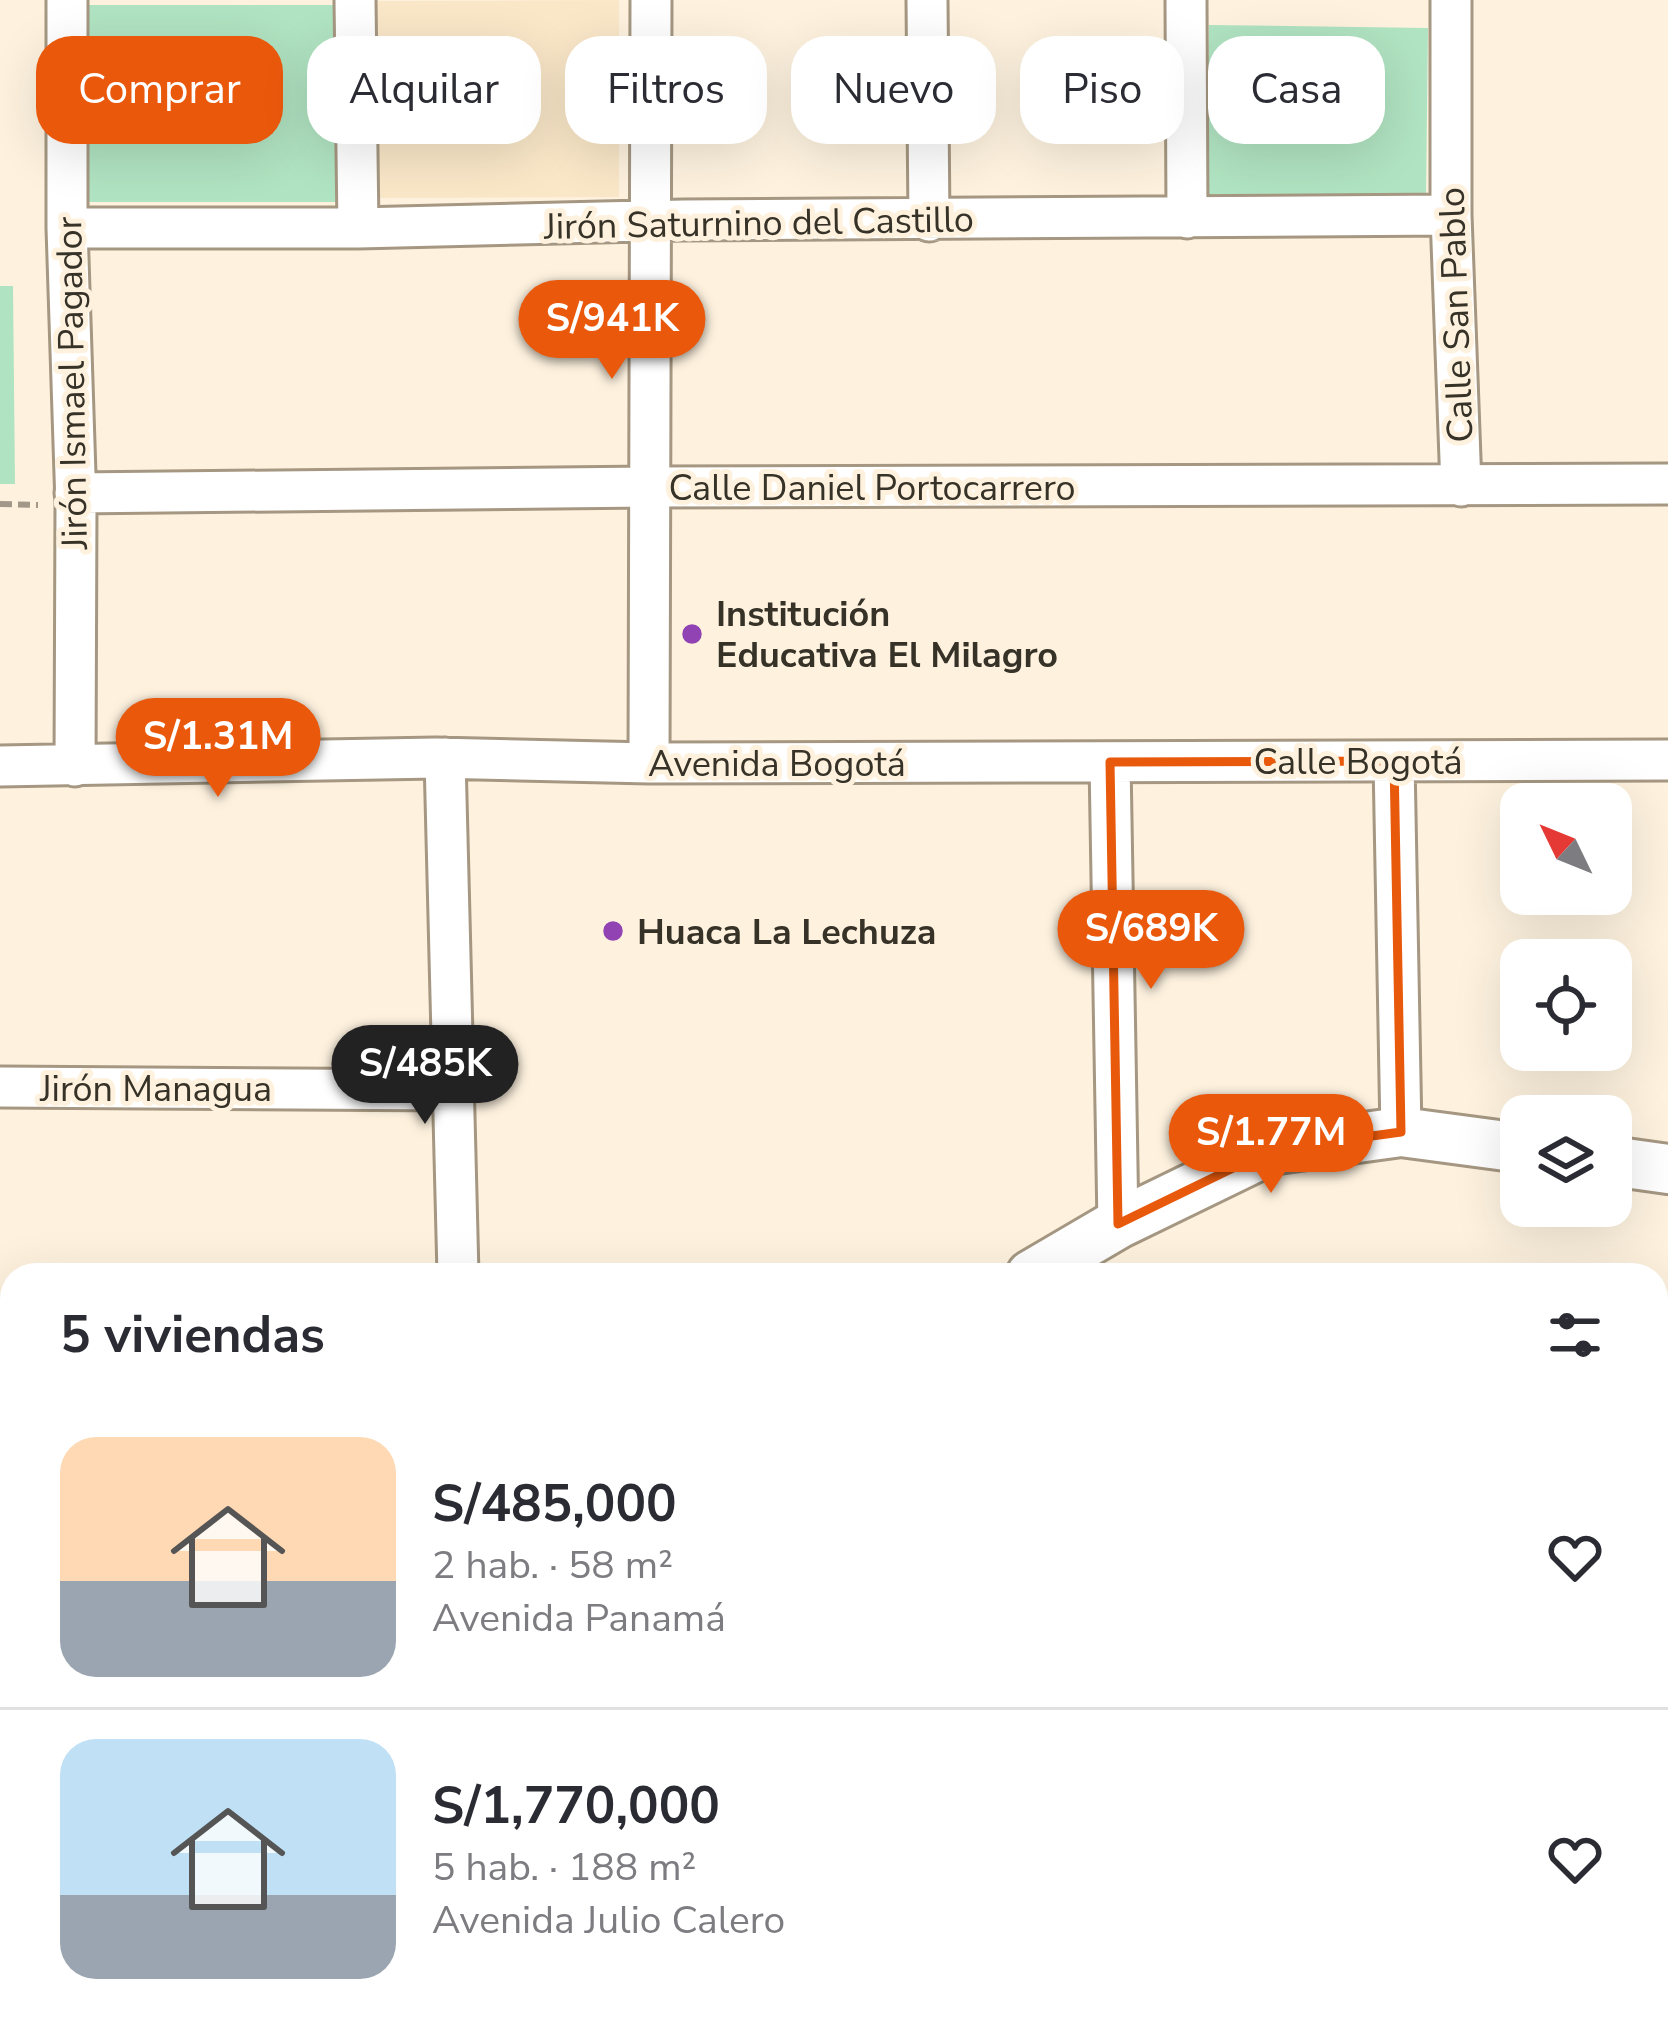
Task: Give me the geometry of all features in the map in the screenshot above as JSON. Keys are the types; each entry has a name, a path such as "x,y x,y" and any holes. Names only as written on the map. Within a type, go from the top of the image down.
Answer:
{"street":[{"name":"Jirón Ismael Pagador","path":"67,0 75,766"},
{"path":"355,0 358,228"},
{"path":"649,763 651,0"},
{"path":"927,0 929,220"},
{"path":"1186,0 1186,218"},
{"name":"Calle San Pablo","path":"1450,0 1450,215 1461,486"},
{"name":"Jirón Saturnino del Castillo","path":"67,228 1450,215"},
{"name":"Calle Daniel Portocarrero","path":"75,493 1668,484"},
{"path":"0,766 440,758 458,1263"},
{"name":"Avenida Bogotá","path":"440,758 649,763 1114,762"},
{"name":"Calle Bogotá","path":"1114,762 1668,760"},
{"path":"1394,761 1401,1132"},
{"path":"1114,762 1118,1224"},
{"name":"Jirón Managua","path":"0,1087 455,1090"},
{"path":"1051,1263 1118,1224 1270,1150 1401,1132 1500,1145"},
{"path":"1632,1164 1668,1169"}],"highlighted area":[{"path":"1394,761 1401,1132 1270,1150 1118,1224 1110,762"}],"shaded area":[{"path":"619,0 619,36 565,36 565,144 619,144 619,197 374,198 374,144 541,144 541,36 374,36 374,1"}],"green space":[{"path":"83,5 337,5 337,36 307,36 307,144 336,144 336,202 82,202 82,144 283,144 283,36 83,36"},
{"path":"1209,25 1428,28 1426,199 1206,196 1208,82 1208,144 1385,144 1385,36 1209,36"},
{"path":"0,286 13,286 15,484 0,484"}],"place":[{"name":"Institución Educativa El Milagro","path":"692,634"},
{"name":"Huaca La Lechuza","path":"613,931"}]}
